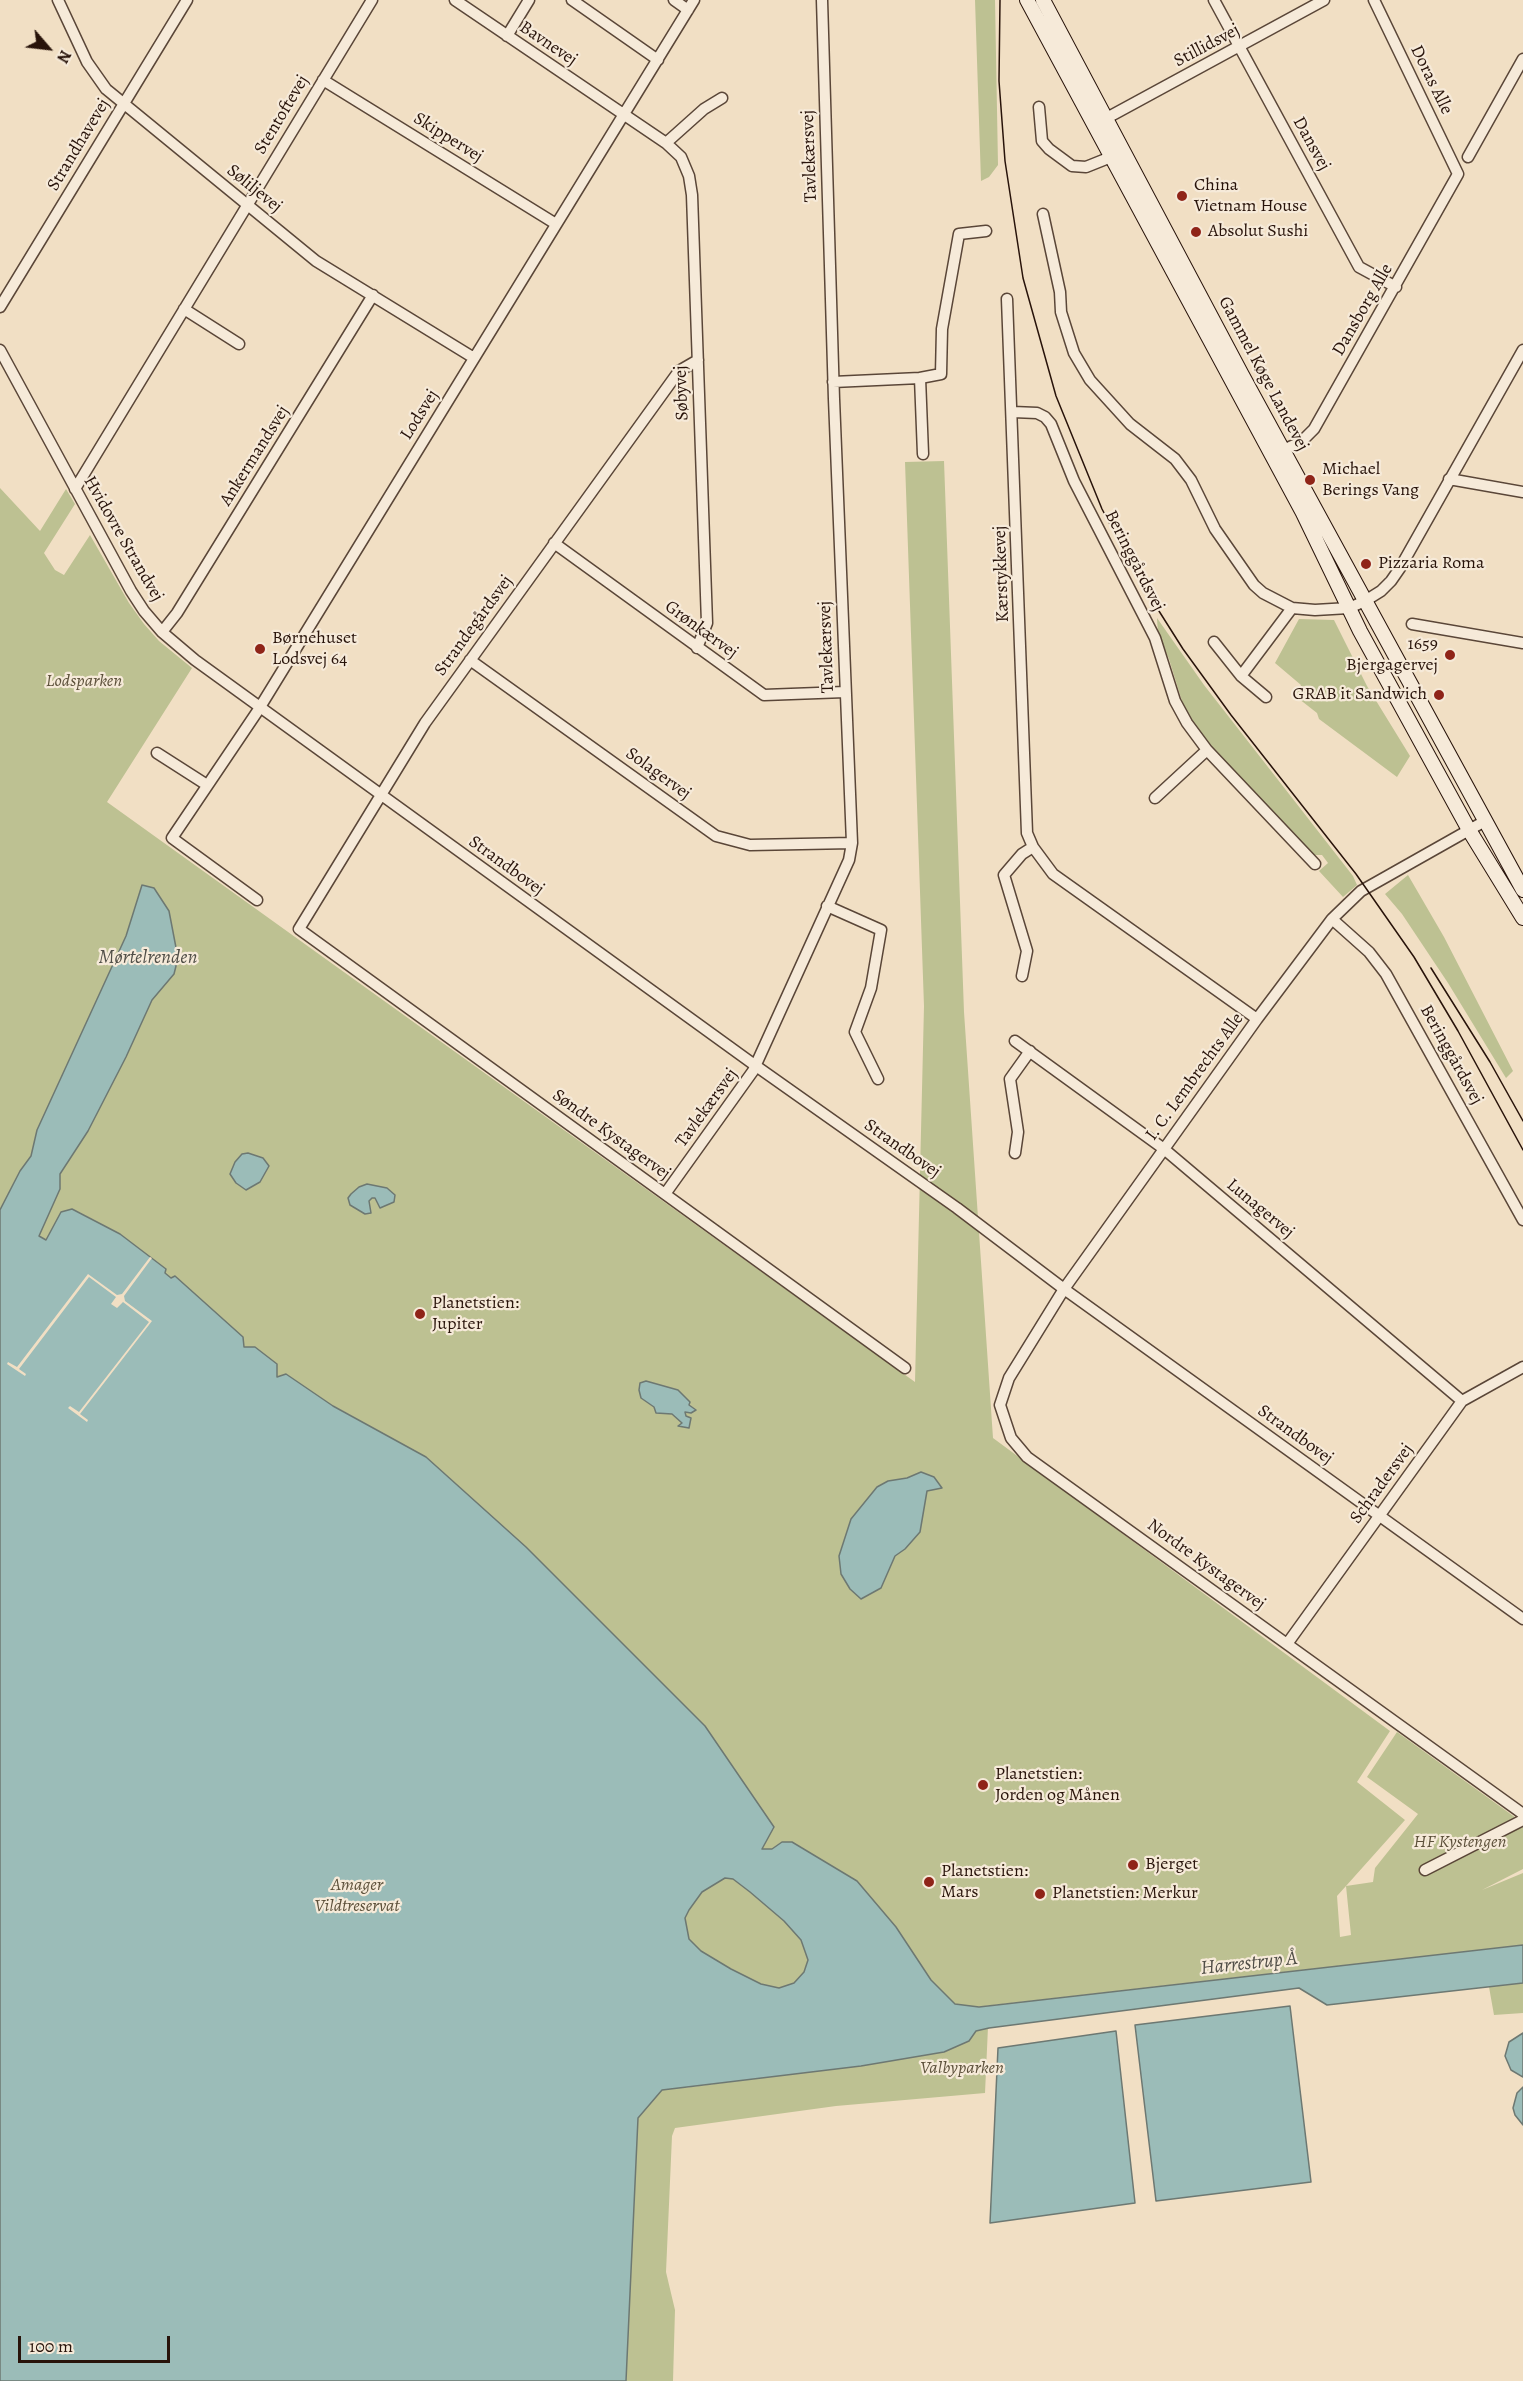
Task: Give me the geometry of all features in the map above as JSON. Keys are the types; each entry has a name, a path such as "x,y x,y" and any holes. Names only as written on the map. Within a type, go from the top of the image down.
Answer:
{"main road":[{"name":"Gammel Køge Landevej","path":"1027,0 1293,495 1348,608 1469,830 1523,918"},
{"name":"Gammel Køge Landevej","path":"1043,0 1283,450 1523,890"}],"street":[{"name":"Søliljevej","path":"58,0 91,68 106,89 316,261 474,358"},
{"name":"Strandhavevej","path":"0,307 187,0"},
{"name":"Stentoftevej","path":"75,489 372,0"},
{"name":"Bavnevej","path":"455,0 623,116"},
{"path":"507,36 529,0"},
{"path":"572,0 658,60"},
{"name":"Lodsvej","path":"257,900 172,838 260,707 691,5 674,0"},
{"name":"Tavlekærsvej","path":"665,1194 756,1066 849,860 852,843 833,382 822,0"},
{"name":"Dansvej","path":"1214,0 1359,267 1396,286"},
{"name":"Stillidsvej","path":"1105,119 1324,0"},
{"name":"Doras Alle","path":"1374,0 1458,174"},
{"path":"1468,157 1523,59"},
{"name":"Skippervej","path":"323,80 556,224"},
{"path":"666,143 704,109 722,98"},
{"path":"1039,107 1042,141 1072,166 1086,167 1112,157"},
{"name":"Søbyvej","path":"623,116 666,143 681,157 689,176 692,195 707,623 697,648"},
{"name":"Dansborg Alle","path":"1283,450 1301,442 1314,429 1458,174"},
{"path":"1043,213 1061,312 1074,352 1090,380 1130,424 1175,459 1191,480 1215,529 1254,585 1263,593 1292,608 1348,608 1381,591 1400,568 1523,352"},
{"path":"833,382 920,378 941,374 942,329 959,234 986,231"},
{"name":"Ankermandsvej","path":"162,632 177,613 373,295"},
{"name":"Kærstykkevej","path":"1007,299 1027,832 1033,848 1053,874 1257,1019"},
{"path":"184,309 239,344"},
{"name":"Hvidovre Strandvej","path":"0,350 144,611 162,632 195,660 260,707"},
{"name":"Strandegårdsvej","path":"299,929 424,723 679,371 698,360"},
{"path":"920,378 923,454"},
{"name":"Beringgårdsvej","path":"1013,412 1037,413 1051,424 1074,481 1155,638 1174,701 1187,723 1206,750 1315,864"},
{"path":"1449,479 1523,492"},
{"name":"Grønkærvej","path":"554,543 764,695 845,692"},
{"path":"1241,676 1292,608"},
{"path":"1412,624 1523,643"},
{"path":"1214,642 1241,676 1266,697"},
{"name":"Solagervej","path":"470,660 716,836 750,845 852,843"},
{"name":"Strandbovej","path":"260,707 756,1066 957,1208 1064,1289 1523,1619"},
{"path":"1155,798 1206,750"},
{"path":"157,753 207,785"},
{"name":"I. C. Lembrechts Alle","path":"1064,1289 1257,1019 1332,919 1361,891 1485,820"},
{"path":"1022,976 1028,951 1005,875 1022,854 1033,848"},
{"path":"827,906 881,930 871,988 855,1032 878,1079"},
{"name":"Beringgårdsvej","path":"1332,919 1369,952 1386,974 1523,1220"},
{"name":"Søndre Kystagervej","path":"299,929 905,1368"},
{"name":"Lunagervej","path":"1015,1041 1164,1149 1462,1401"},
{"path":"1015,1153 1018,1132 1010,1079 1030,1051"},
{"name":"Nordre Kystagervej","path":"1064,1289 1009,1378 1000,1405 1011,1438 1027,1457 1523,1814"},
{"name":"Schradersvej","path":"1287,1644 1462,1401 1523,1367"},
{"path":"1425,1870 1523,1820"}],"green space":[{"path":"975,0 995,0 998,165 989,177 981,181"},
{"path":"944,461 964,1012 993,1438 1390,1731 1357,1782 1405,1820 1346,1886 1373,1882 1375,1868 1418,1814 1367,1777 1397,1732 1523,1823 1523,1869 1482,1890 1523,1873 1523,1945 976,2007 683,2088 864,2065 978,2028 988,2027 985,2093 836,2106 675,2128 672,2136 666,2272 675,2310 673,2381 0,2381 0,488 40,531 66,489 75,504 44,553 55,570 64,575 90,535 129,603 144,624 159,641 192,668 107,802 915,1382 924,1006 905,462","holes":["142,886 154,888 32,1155 37,1130 126,936","77,1211 120,1234 141,1250","330,1404 352,1416 329,1422","719,1746 774,1827 773,1830","782,1842 792,1842 816,1857 777,1846","1346,1886 1351,1935 1340,1937 1337,1896"]},
{"path":"1157,618 1204,685 1353,876 1357,885 1343,897 1319,871 1328,863 1322,855 1314,855 1206,742 1185,711 1169,659 1158,634"},
{"path":"1299,619 1334,620 1367,686 1410,756 1397,777 1319,719 1317,713 1294,695 1301,685 1275,663"},
{"path":"1408,875 1444,937 1513,1071 1506,1078 1448,983 1402,914 1385,894"},
{"path":"1523,1983 1523,2013 1494,2015 1489,1987"}],"water":[{"name":"Amager Vildtreservat","path":"142,885 154,888 169,911 178,958 174,974 152,1000 88,1131 60,1174 60,1189 39,1236 46,1240 61,1212 72,1209 120,1234 166,1269 165,1273 171,1278 175,1276 243,1337 244,1347 255,1347 277,1364 277,1377 286,1374 333,1406 426,1457 526,1547 705,1726 774,1827 762,1849 772,1849 782,1842 792,1842 857,1881 896,1927 931,1980 955,2004 979,2007 1523,1945 1523,1983 1327,2005 1299,1988 989,2028 976,2031 969,2041 944,2052 861,2066 662,2090 638,2118 626,2381 0,2381 0,1210 20,1171 31,1156 37,1130 126,936","holes":["725,1878 733,1879 784,1921 801,1940 808,1960 804,1972 794,1983 779,1988 761,1984 701,1951 689,1939 685,1918 702,1892"]},
{"path":"248,1153 263,1158 269,1166 260,1182 246,1190 236,1183 230,1174 235,1162 242,1154"},
{"path":"367,1184 387,1188 395,1195 394,1202 380,1208 375,1198 372,1198 369,1201 371,1213 365,1214 350,1205 348,1198 351,1194"},
{"path":"646,1381 678,1390 690,1402 689,1405 696,1410 691,1413 685,1412 686,1416 691,1418 689,1428 678,1426 682,1423 672,1414 656,1413 654,1407 641,1398 640,1383"},
{"path":"921,1472 934,1477 942,1488 927,1491 920,1532 905,1549 895,1556 881,1588 861,1599 850,1589 841,1574 839,1556 851,1519 877,1487 888,1481 907,1478"},
{"path":"1290,2006 1311,2182 1156,2201 1135,2025"},
{"path":"1116,2031 1135,2203 990,2223 998,2048"},
{"path":"1523,2033 1523,2077 1511,2070 1505,2056 1509,2042"},
{"path":"1523,2087 1523,2125 1515,2115 1513,2108 1517,2093"}],"pier":[{"path":"150,1257 152,1258 124,1296 125,1301 152,1321 80,1414 88,1420 87,1422 68,1408 70,1406 79,1412 149,1322 123,1302 117,1308 111,1304 116,1297 89,1277 19,1369 26,1374 25,1376 7,1364 8,1362 17,1367 88,1274 117,1295 122,1294"}],"tram line":[{"path":"1000,0 999,81 1005,161 1023,278 1056,396 1102,509 1140,581 1183,649 1231,715 1356,874 1414,957 1458,1031 1523,1150"},
{"path":"1431,968 1490,1062 1523,1121"}],"place":[{"name":"China Vietnam House","path":"1182,196"},
{"name":"Absolut Sushi","path":"1196,232"},
{"name":"Michael Berings Vang","path":"1310,480"},
{"name":"Pizzaria Roma","path":"1366,564"},
{"name":"Børnehuset Lodsvej 64","path":"260,649"},
{"name":"1659 Bjergagervej","path":"1450,655"},
{"name":"GRAB it Sandwich","path":"1439,695"},
{"name":"Planetstien: Jupiter","path":"420,1314"},
{"name":"Planetstien: Jorden og Månen","path":"983,1785"},
{"name":"Bjerget","path":"1133,1865"},
{"name":"Planetstien: Mars","path":"929,1882"},
{"name":"Planetstien: Merkur","path":"1040,1894"}],"park label":[{"name":"Lodsparken","path":"84,682"},
{"name":"HF Kystengen","path":"1460,1843"},
{"name":"Valbyparken","path":"962,2069"}],"water label":[{"name":"Mørtelrenden","path":"148,958"},
{"name":"Harrestrup Å","path":"1249,1964"}]}
